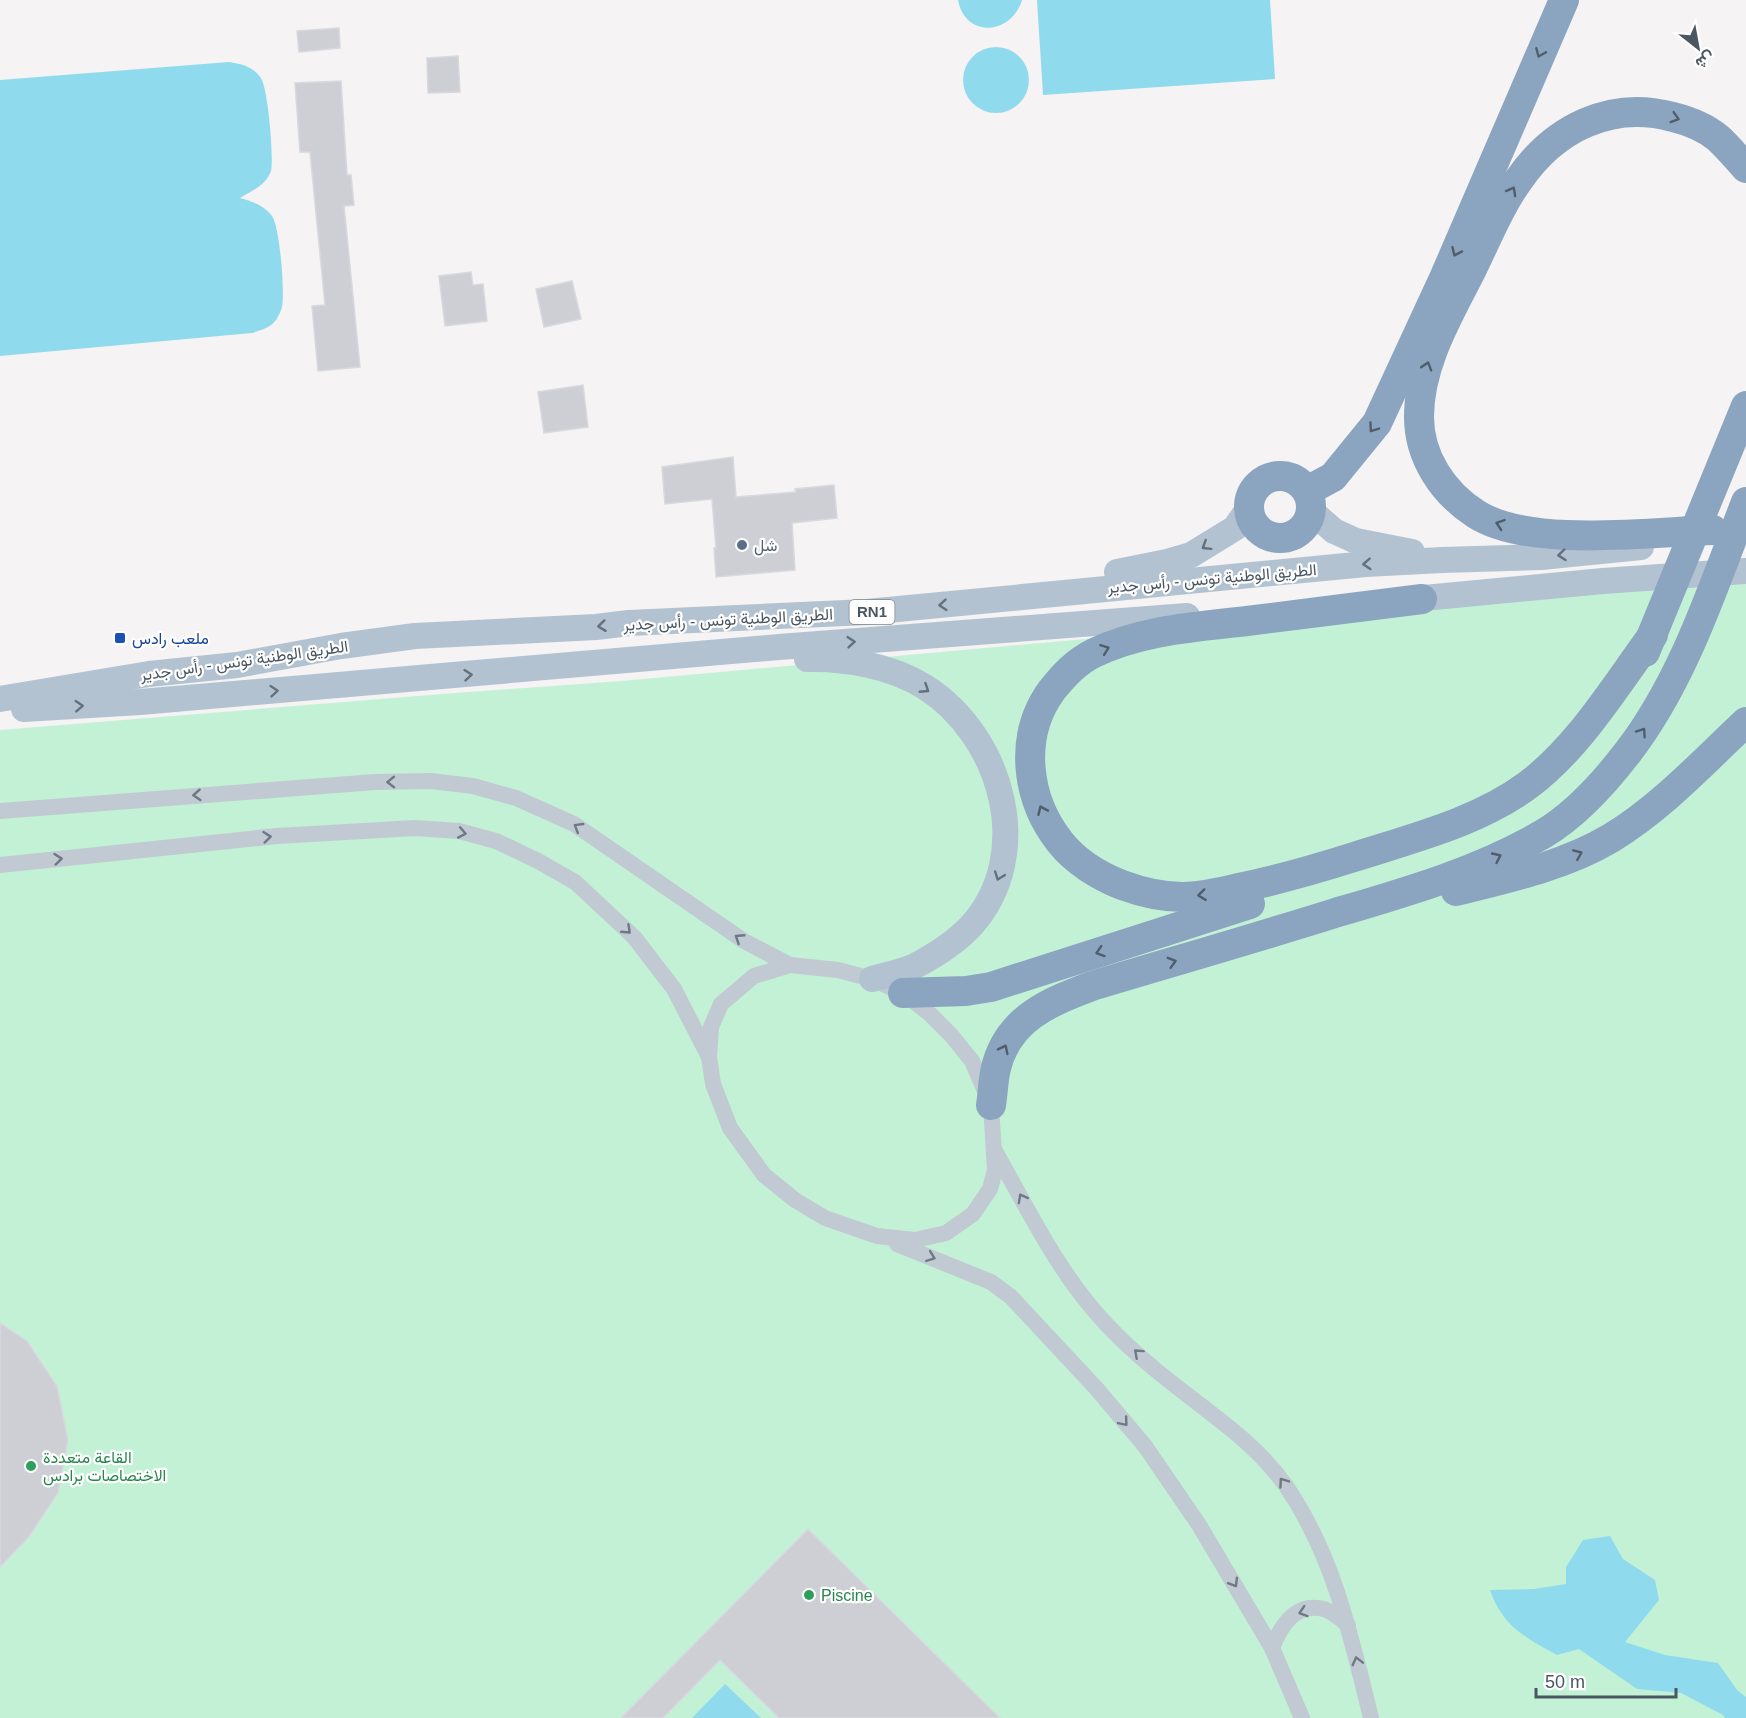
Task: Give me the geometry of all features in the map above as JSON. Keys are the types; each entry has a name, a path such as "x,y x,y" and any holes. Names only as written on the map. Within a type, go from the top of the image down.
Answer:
{"highway":[{"path":"1309,501 1333,477 1377,423 1441,286 1564,0"},
{"path":"1746,168 1717,137 1698,126 1654,112 1634,111 1608,114 1588,120 1565,134 1542,152 1518,180 1495,222 1442,327 1428,363 1420,391 1419,418 1422,443 1437,477 1449,491 1478,515 1512,528 1550,534 1595,535 1746,528"},
{"path":"903,993 966,991 991,987 1437,846 1492,824 1538,798 1591,747 1624,699 1653,635 1743,412 1746,384"},
{"path":"1272,477 1292,478 1300,483 1309,501 1308,522 1290,537 1267,536 1251,519 1249,507 1251,497 1263,481 1272,477"},
{"path":"991,1105 996,1067 1005,1044 1031,1015 1051,1001 1092,986 1459,874 1521,846 1569,816 1612,771 1644,730 1678,671 1746,502"},
{"path":"1422,599 1151,633 1093,654 1073,666 1045,700 1029,742 1032,783 1049,826 1062,844 1081,863 1122,885 1161,895 1184,897 1209,895 1328,865 1466,819 1527,786 1573,744 1653,635"},
{"path":"1298,925 1463,889 1550,865 1585,851 1638,820 1746,722"}],"main road":[{"path":"1309,501 1334,531 1356,542 1398,548 1442,560"},
{"path":"978,603 1025,585 1125,571 1191,555 1235,528 1249,507"},
{"name":"الطريق الوطنية تونس - رأس جدير","path":"0,699 149,674 237,665 340,646 415,636 596,627 629,622 867,612 978,603 1194,579 1442,560 1541,557 1746,540"},
{"name":"الطريق الوطنية تونس - رأس جدير","path":"0,710 140,702 897,638 1422,599 1603,581 1746,571"},
{"path":"662,658 821,658 884,670 925,687 947,704 978,741 990,763 1005,814 1002,866 994,888 972,925 959,936 914,966 872,979"}],"street":[{"path":"0,811 375,782 431,781 472,786 516,798 574,824 744,941 790,965 838,970 872,979 903,993 930,1014 972,1061 991,1105 994,1170 990,1190 973,1214 946,1233 915,1240 877,1236"},
{"path":"0,865 288,835 415,828 459,831 486,838 538,861 575,882 634,937 674,989 710,1057"},
{"path":"790,965 754,976 721,1004 711,1026 710,1057 713,1084 730,1128 764,1175 795,1200 825,1218 877,1236 991,1282 1011,1297 1033,1319 1145,1446 1199,1525 1272,1648 1302,1718"},
{"path":"994,1149 1054,1256 1080,1294 1108,1326 1170,1382 1242,1437 1269,1463 1286,1485 1319,1542 1348,1624 1371,1718"},
{"path":"1272,1648 1279,1630 1289,1617 1307,1608 1324,1609 1348,1624"}],"green space":[{"path":"1746,579 1746,1718 0,1718 0,730 621,681"}],"water":[{"path":"958,0 1022,0 1008,21 989,28 969,21 962,12"},
{"path":"1037,0 1270,0 1275,79 1043,95"},
{"path":"996,47 1009,50 1019,57 1026,67 1029,80 1026,93 1019,103 1009,110 996,113 983,110 973,103 966,93 963,80 966,67 973,57 983,50"},
{"path":"229,62 255,71 261,78 266,95 271,139 271,171 262,184 240,198 269,212 275,223 283,289 282,307 274,323 252,333 0,356 0,80"},
{"path":"1610,1536 1623,1559 1655,1580 1659,1600 1625,1642 1665,1655 1718,1663 1737,1690 1746,1697 1746,1718 1725,1718 1681,1693 1637,1689 1579,1649 1557,1655 1516,1630 1501,1613 1490,1590 1534,1589 1566,1584 1566,1567 1583,1540"},
{"path":"725,1684 761,1718 692,1718"}],"building":[{"path":"339,28 340,48 299,52 297,31"},
{"path":"458,56 460,92 428,93 427,58"},
{"path":"341,81 347,175 351,175 354,205 344,206 360,367 318,371 312,306 325,305 310,152 300,152 295,83"},
{"path":"471,272 473,285 483,284 487,321 445,326 439,276"},
{"path":"572,281 581,319 544,327 536,289"},
{"path":"583,385 588,427 544,433 538,392"},
{"path":"733,457 736,497 796,492 795,489 834,485 837,518 792,523 795,570 716,577 712,499 665,504 662,467"},
{"name":"القاعة متعددة الاختصاصات برادس","path":"0,1323 27,1341 57,1386 68,1440 58,1493 28,1538 0,1567"},
{"name":"Piscine","path":"808,1529 1000,1718 779,1718 720,1660 663,1718 621,1718"}],"place":[{"name":"شل","path":"742,545"},
{"name":"ملعب رادس","path":"120,638"},
{"name":"القاعة متعددة الاختصاصات برادس","path":"31,1466"},
{"name":"Piscine","path":"809,1595"}]}
